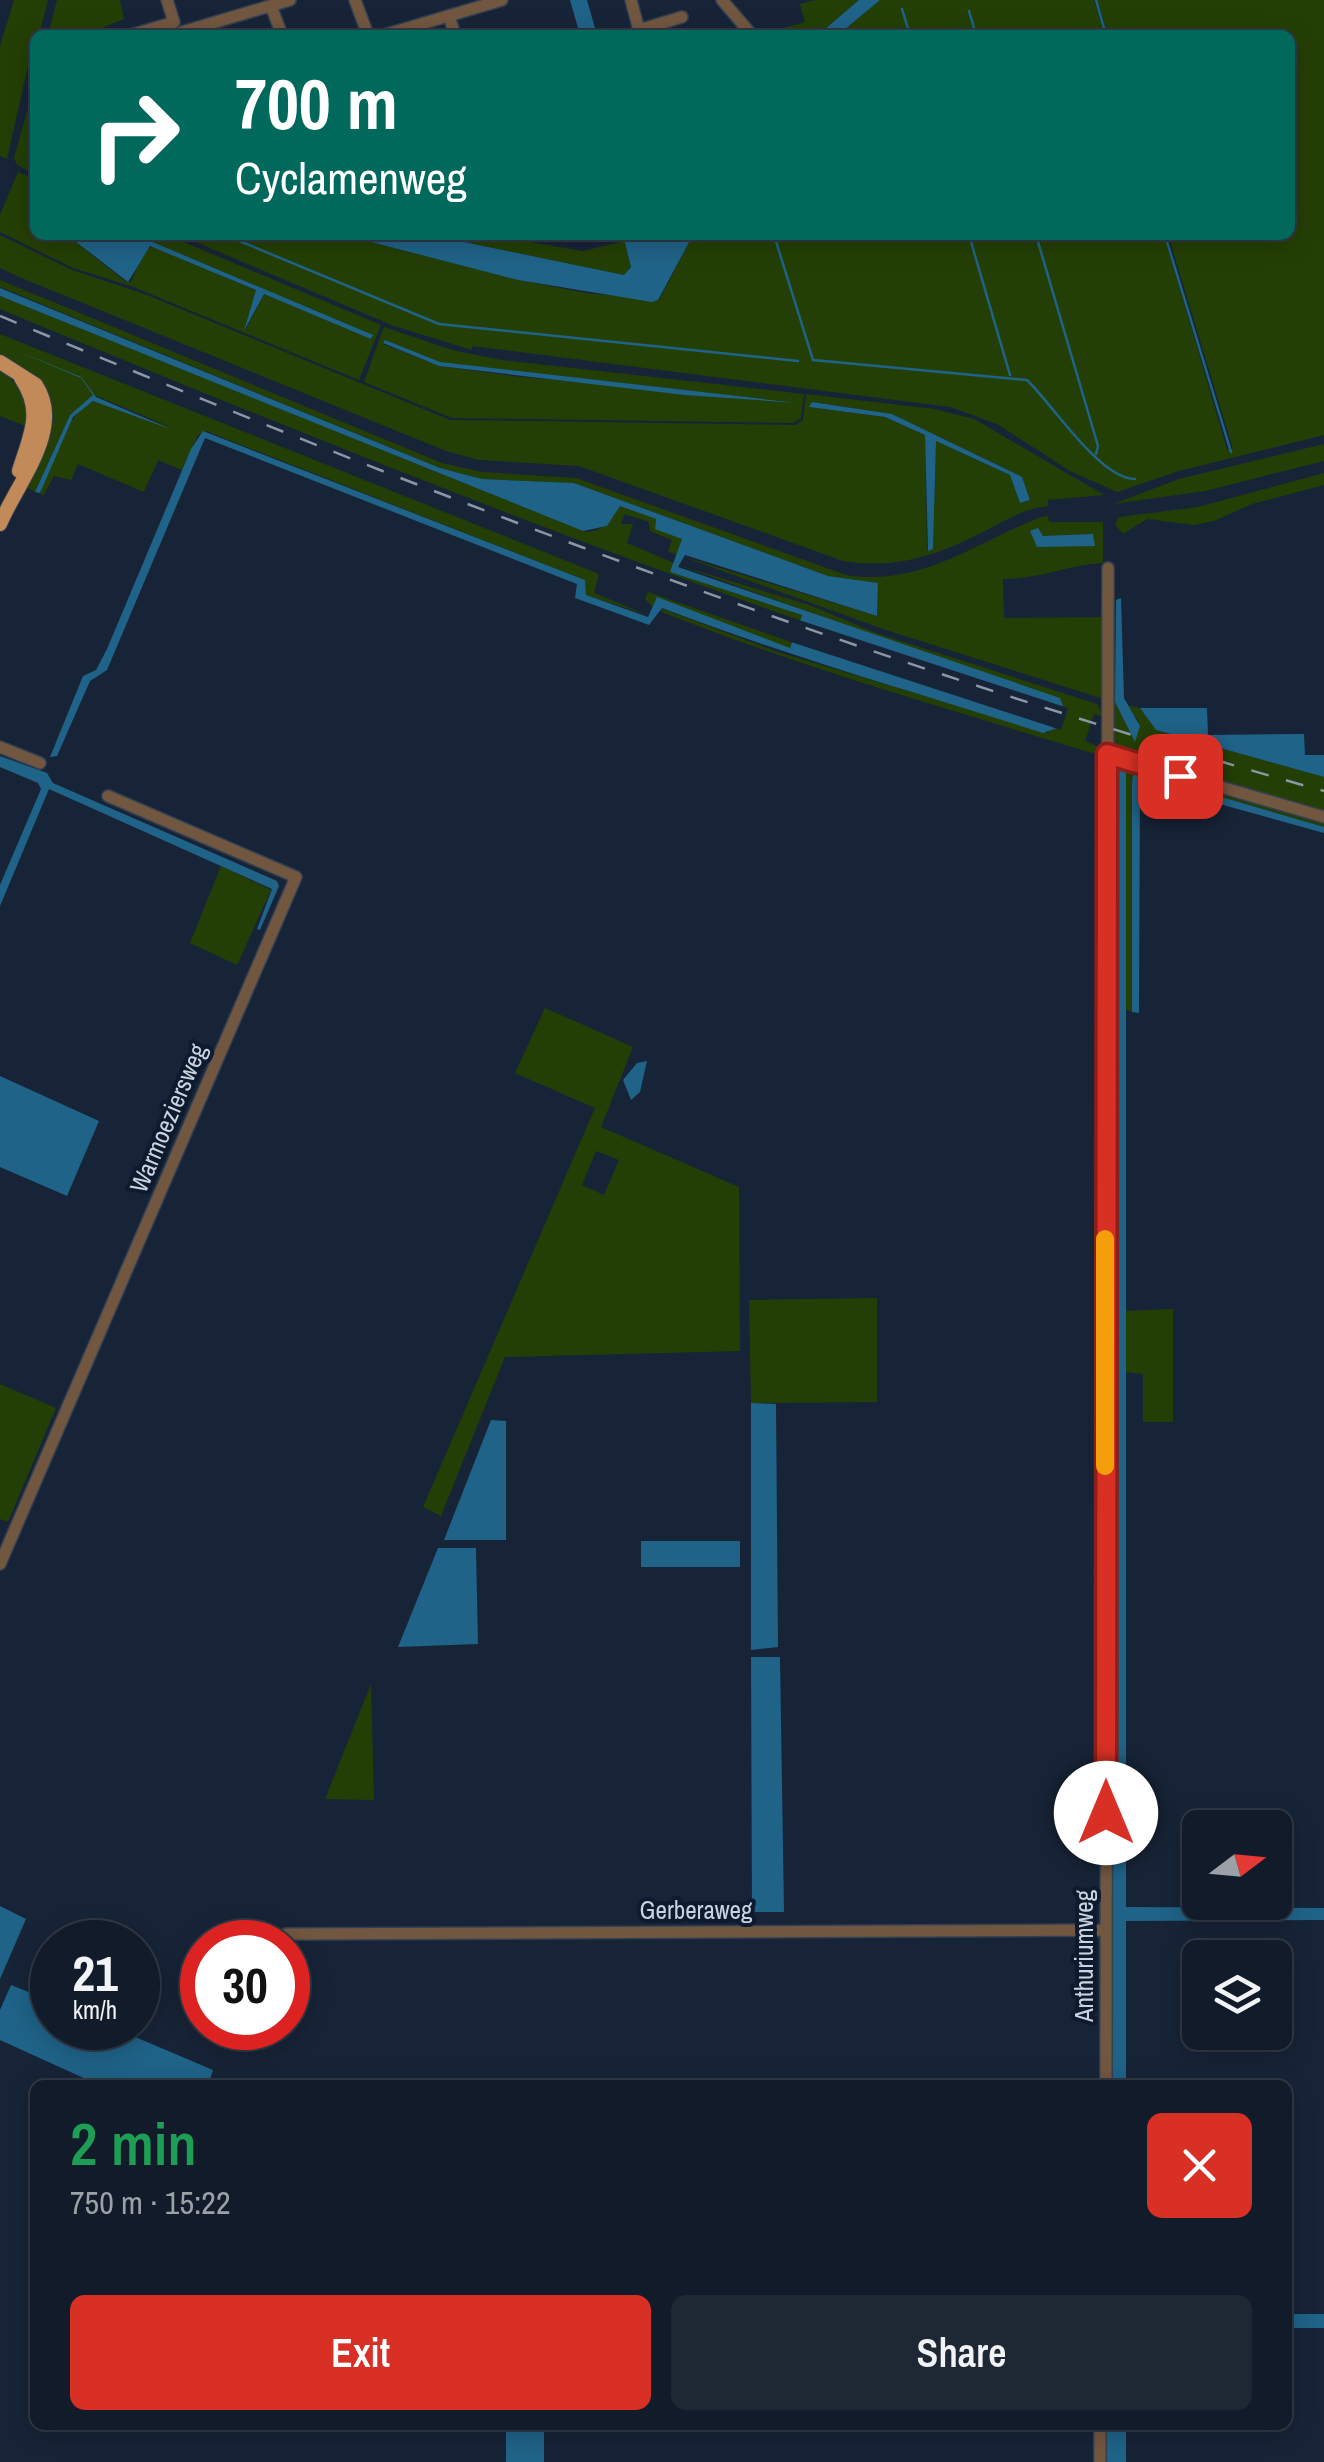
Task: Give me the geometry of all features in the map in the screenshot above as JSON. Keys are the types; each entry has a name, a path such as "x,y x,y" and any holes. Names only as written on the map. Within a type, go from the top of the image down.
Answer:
{"main road":[{"path":"0,524 42,436 36,385 5,365"}],"street":[{"path":"148,30 174,22 167,0"},
{"path":"214,29 262,5 290,0"},
{"path":"355,0 366,30"},
{"path":"401,30 502,0"},
{"path":"631,0 639,30"},
{"path":"722,0 748,30"},
{"path":"262,5 279,30"},
{"path":"449,16 453,30"},
{"path":"646,30 682,17"},
{"path":"168,24 170,30"},
{"name":"Anthuriumweg","path":"1106,2080 1108,568"},
{"path":"0,746 40,763"},
{"path":"1107,754 1324,817"},
{"name":"Warmoeziersweg","path":"0,1564 5,1538 296,877 108,796"},
{"name":"Gerberaweg","path":"310,1934 1106,1930"},
{"path":"1100,2430 1100,2462"}],"green space":[{"path":"14,0 48,0 40,30 30,30 30,57 7,159 0,156 0,46"},
{"path":"57,0 120,0 124,19 97,30 49,30"},
{"path":"859,0 824,30 776,30 805,22 800,4"},
{"path":"880,0 1094,0 1103,30 844,30"},
{"path":"1097,0 1324,0 1324,435 1179,471 1117,492 1070,471 997,424 950,407 472,346 472,350 394,326 191,240 363,240 518,280 586,293 659,300 690,240 1165,240 1227,449 1233,449 1170,240 1295,240 1295,30 1106,30"},
{"path":"30,101 30,172 17,165 14,158"},
{"path":"18,172 30,177 30,240 73,240 126,282 131,282 145,248 155,247 257,291 245,331 264,294 372,339 372,335 148,240 179,240 381,325 359,380 131,286 73,268 0,232 0,215"},
{"path":"0,235 72,270 147,295 450,420 796,425 803,420 806,394 934,409 974,419 1104,495 1048,500 1048,506 1025,512 919,558 883,563 843,561 579,466 479,460 446,451 0,268","holes":["812,402 892,414 1022,477 1030,500 1020,503 1010,475 936,441 933,549 927,549 925,435 885,417 809,407"]},
{"path":"454,240 522,240 583,251 625,241 631,267 624,275"},
{"path":"0,280 442,463 482,472 576,478 846,575 899,575 923,569 1041,517 1048,516 1049,522 1103,522 1103,563 1003,579 1004,618 1104,617 1104,699 886,630 681,556 877,616 878,583 828,576 574,483 482,479 440,468 0,287"},
{"path":"0,296 583,531 601,528 620,506 656,519 655,527 682,538 677,555 668,551 672,540 650,531 649,522 625,514 621,524 633,524 627,543 674,563 670,572 802,614 790,649 657,598 653,607 645,599 648,592 788,641 796,619 495,508 198,390 0,309"},
{"path":"384,327 452,350 501,360 804,394 801,418 793,423 452,418 364,382","holes":["385,340 437,362 798,403 439,366 383,344"]},
{"path":"0,334 599,574 594,593 650,616 586,595 585,580 206,431 198,435 182,470 158,460 144,492 78,464 71,480 54,476 43,496 40,493 68,427 85,406 96,400 173,428 94,395 70,415 35,492 25,486 49,422 0,357"},
{"path":"0,370 24,395 30,428 0,416"},
{"path":"1324,444 1324,461 1205,491 1113,504 1179,479"},
{"path":"1324,473 1324,485 1252,504 1214,521 1194,525 1147,519 1123,534 1115,525 1119,517 1198,507"},
{"path":"678,565 812,606 876,633 1097,704 1104,717 1094,714 1085,741 1103,749 1092,753 930,704 768,651 662,612 660,608 778,652 1051,734 960,666"},
{"path":"1112,696 1129,730 1139,722 1127,705 1140,708 1156,730 1324,777 1324,827 1136,772 1132,784 1132,1012 1124,1009 1126,770 1118,766 1111,1005"},
{"path":"221,866 271,890 237,965 190,943"},
{"path":"545,1008 633,1047 601,1127 739,1187 740,1351 505,1357 441,1516 423,1507 595,1108 515,1073","holes":["596,1151 619,1160 604,1195 582,1185"]},
{"path":"877,1298 877,1402 751,1403 749,1300"},
{"path":"1173,1309 1173,1422 1143,1422 1143,1374 1126,1372 1125,1311"},
{"path":"0,1384 56,1408 8,1522 0,1519"},
{"path":"371,1684 374,1800 325,1799"}],"water":[{"path":"570,0 587,0 596,30 579,30"},
{"path":"859,0 880,0 844,30 824,30"},
{"path":"73,240 148,240 373,335 371,339 264,294 244,331 256,290 150,246 128,282"},
{"path":"363,240 454,240 624,275 631,267 624,240 690,240 658,300 652,302 518,280"},
{"path":"0,288 440,468 482,479 574,483 828,576 878,583 877,616 685,555 678,567 1060,698 1063,706 1057,728 1043,733 804,658 662,608 649,625 575,598 577,584 205,438 107,670 90,681 57,756 50,757 83,676 96,670 107,649 191,449 203,431 585,580 586,595 648,617 657,597 790,648 802,615 670,572 682,539 655,529 656,519 620,506 607,526 583,531 0,296"},
{"path":"385,340 440,362 798,403 685,395 439,366 383,343"},
{"path":"10,348 81,377 96,397 173,430 93,401 73,417 40,493 35,492 70,415 93,395 81,378"},
{"path":"812,402 892,414 1022,477 1030,500 1020,503 1010,475 936,441 933,549 928,551 925,435 885,417 809,407"},
{"path":"1038,528 1043,536 1093,534 1095,546 1037,547 1030,531"},
{"path":"1121,598 1124,698 1140,726 1135,742 1115,702 1116,600"},
{"path":"1140,708 1207,708 1208,735 1304,734 1305,755 1324,755 1324,777 1156,730"},
{"path":"0,756 47,773 53,783 277,881 279,886 260,930 257,929 272,889 49,789 0,906 0,885 41,789 38,783 0,767"},
{"path":"1118,766 1126,769 1126,1907 1182,1907 1182,1920 1292,1920 1292,1908 1324,1908 1324,1920 1126,1921 1126,2080 1113,2080 1113,1046"},
{"path":"1133,774 1324,827 1324,833 1140,782 1139,1013 1132,1012 1132,784"},
{"path":"647,1061 640,1092 631,1100 623,1080 637,1063"},
{"path":"0,1076 99,1121 67,1196 0,1167"},
{"path":"751,1403 776,1404 778,1647 751,1650"},
{"path":"491,1420 506,1421 506,1540 444,1540"},
{"path":"641,1541 740,1541 740,1567 641,1567"},
{"path":"438,1548 476,1548 478,1644 398,1647"},
{"path":"751,1657 780,1657 784,1912 752,1912"},
{"path":"0,1906 26,1919 0,1979"},
{"path":"11,1985 30,1992 30,2050 160,2048 213,2070 210,2080 88,2080 0,2040 0,2010"},
{"path":"1292,2314 1324,2314 1324,2328 1292,2328"},
{"path":"506,2430 544,2430 544,2462 506,2462"},
{"path":"1106,2430 1126,2430 1126,2462 1106,2462"}],"pier":[{"path":"796,619 1068,708 1061,730 788,641"}],"waterway":[{"path":"1096,0 1105,30"},
{"path":"902,9 908,30"},
{"path":"969,11 975,30"},
{"path":"237,240 439,324 798,361"},
{"path":"776,240 813,360 1027,380 1092,454 1121,476 1135,479"},
{"path":"970,240 1010,375"},
{"path":"1037,240 1098,446 1096,454"},
{"path":"1167,240 1231,452"}],"railway":[{"path":"0,316 326,449 655,574 987,689 1324,791"}],"slow traffic":[{"path":"1105,1239 1105,1466"}],"route":[{"path":"1106,1813 1107,754 1180,776"}]}
